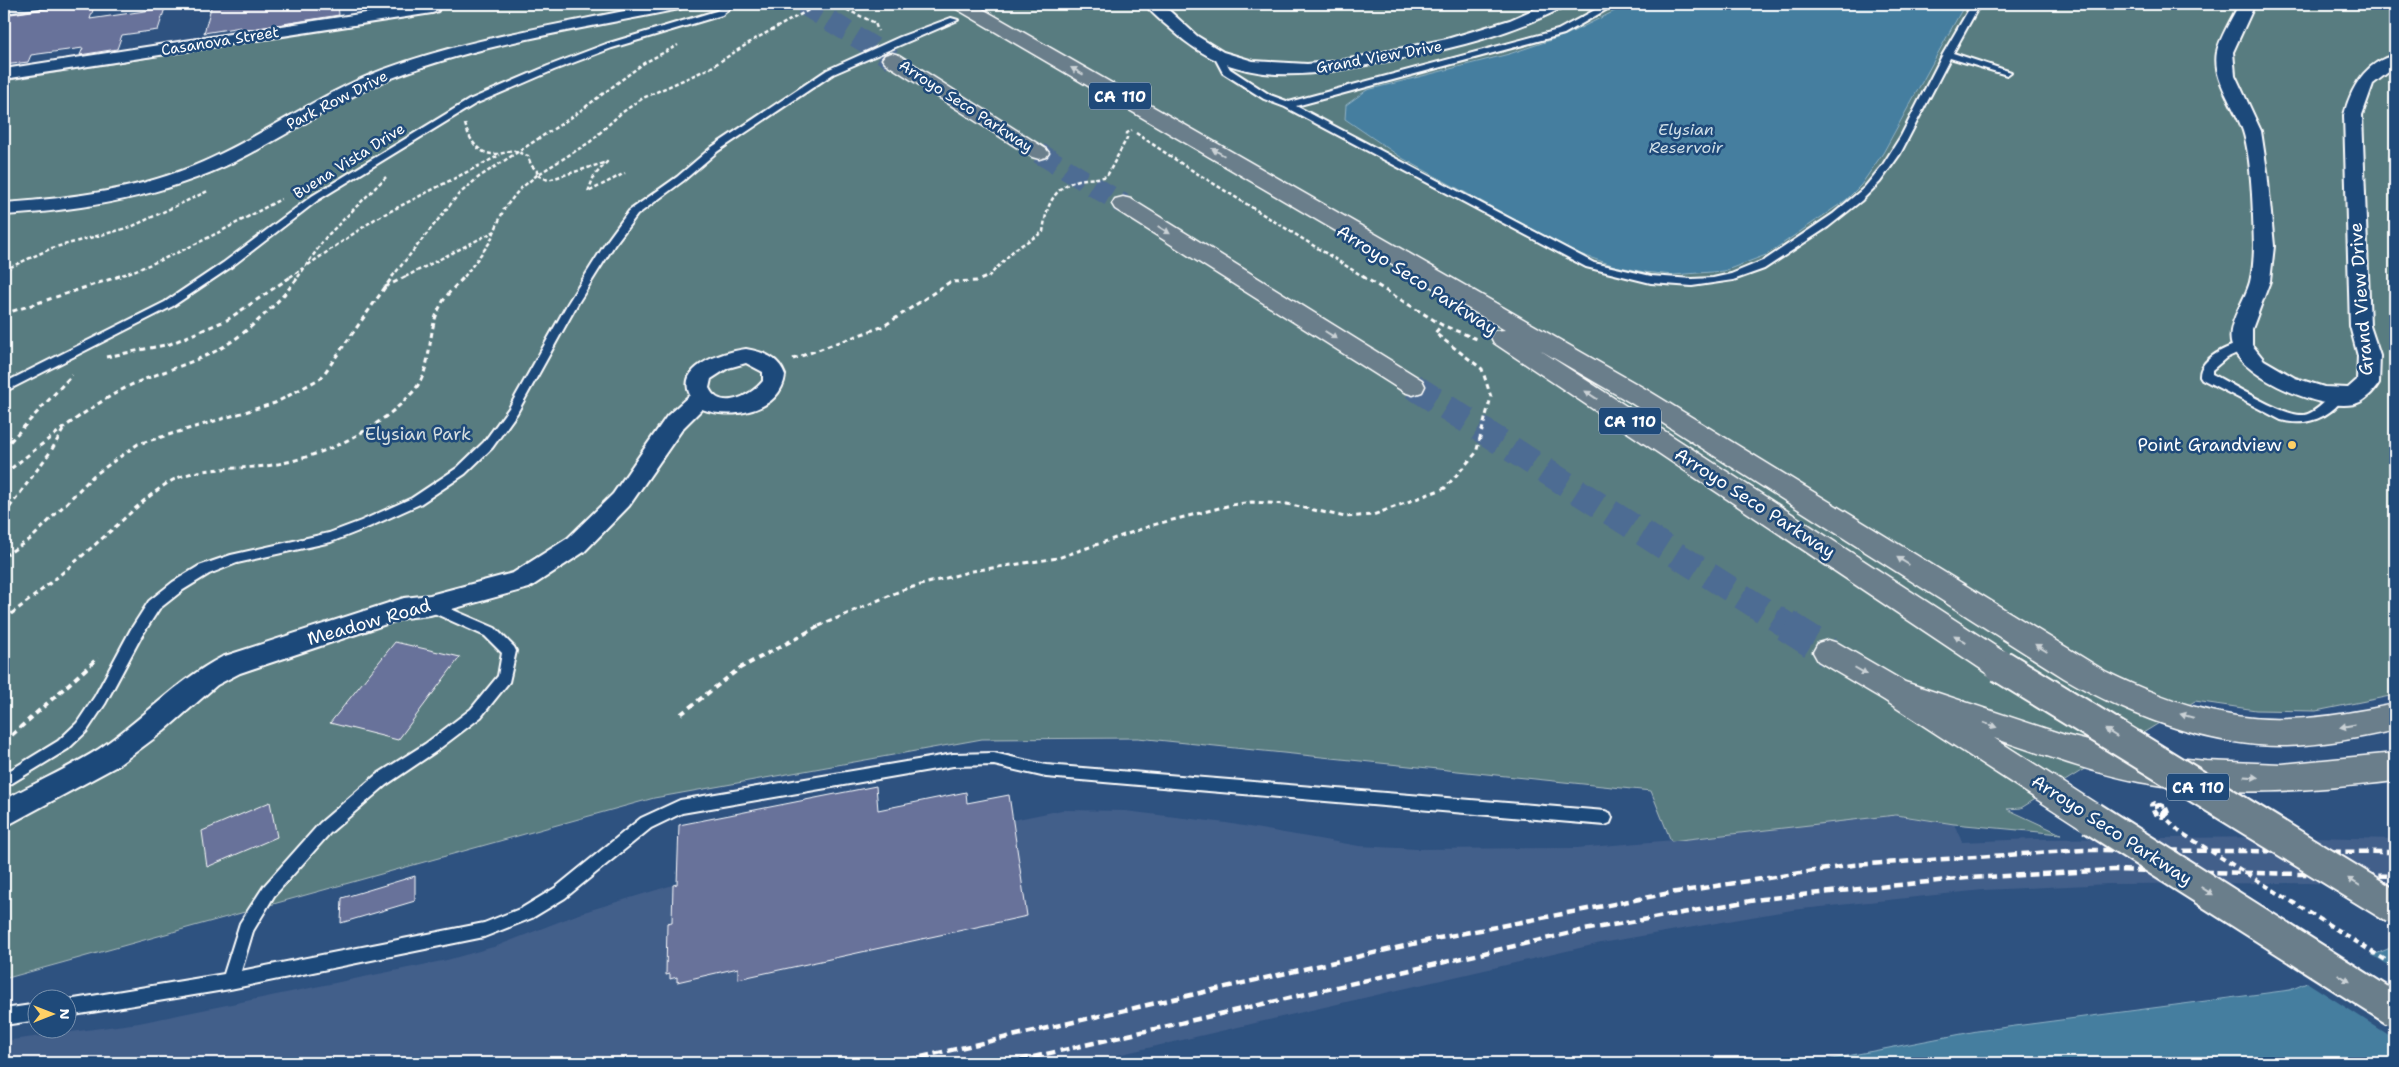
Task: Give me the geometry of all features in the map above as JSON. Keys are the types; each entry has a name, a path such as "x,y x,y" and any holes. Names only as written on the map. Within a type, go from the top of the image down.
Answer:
{"highway":[{"name":"Arroyo Seco Parkway","path":"958,12 1260,177 2001,666 2395,908"},
{"name":"Arroyo Seco Parkway","path":"892,58 1039,153"},
{"path":"1260,177 1640,397 2075,669 2122,694 2212,723 2252,731 2292,732 2332,728 2395,717"},
{"path":"1123,204 1413,386"},
{"name":"Arroyo Seco Parkway","path":"1828,652 1895,691 2395,1010"},
{"path":"1895,691 2065,749 2140,768 2282,778 2395,766"}],"street":[{"name":"Casanova Street","path":"4,74 432,8 432,4"},
{"name":"Park Row Drive","path":"32,207 126,195 169,183 212,166 345,93 388,74 439,57 544,30 679,4"},
{"name":"Grand View Drive","path":"1153,4 1201,46 1218,56 1268,68 1320,69 1447,45 1535,16 1558,4"},
{"path":"2242,346 2242,329 2260,281 2264,246 2258,171 2252,131 2227,75 2225,52 2246,4"},
{"name":"Grand View Drive","path":"2242,346 2256,365 2287,383 2323,395 2353,396 2368,383 2369,356 2360,326 2353,115 2359,90 2373,72 2395,60"},
{"path":"4,209 32,207"},
{"path":"4,216 32,207"},
{"path":"746,356 766,361 772,367 774,375 772,384 757,400 732,407 709,403 702,397 699,389 700,381 712,366 723,360 746,356"},
{"name":"Meadow Road","path":"4,814 107,758 156,723 208,677 231,664 404,608 430,605 520,581 576,545 621,500 675,422 702,397"}],"lane":[{"path":"4,11 54,4"},
{"name":"Buena Vista Drive","path":"4,388 169,304 227,265 315,198 472,102 551,68 609,46 719,13 730,4"},
{"path":"1288,105 1561,32 1612,4"},
{"path":"1218,56 1226,71 1267,97 1288,105 1590,265 1643,280 1668,282 1716,280 1752,271 1767,263 1851,207 1871,188 1896,152 1947,54 1976,4"},
{"path":"4,782 63,746 82,727 100,700 136,633 154,605 178,586 204,570 235,558 331,537 365,524 416,501 461,471 488,445 513,410 573,303 611,243 633,213 738,133 830,72 958,12"},
{"path":"1947,54 2007,72"},
{"path":"2242,346 2220,356 2206,369 2204,373 2206,376 2285,417 2295,420 2319,415 2339,396"},
{"path":"230,981 246,928 269,891 325,828 381,780 430,748 476,713 504,678 508,651 490,632 430,605"},
{"path":"78,1006 230,981 484,930 527,913 560,893 646,823 680,807 952,760 994,758 1046,772 1605,818"},
{"path":"4,1017 28,1013"}],"path":[{"path":"4,619 45,589 141,504 174,480 219,468 256,467 294,461 335,447 383,418 413,392 428,366 434,323 442,304 479,260 504,209 519,190 537,175 569,157 643,98 710,68 755,39 820,4"},
{"path":"836,4 875,23 879,34 864,55"},
{"path":"922,4 958,12"},
{"path":"4,556 32,538 93,476 138,444 276,403 321,378 384,287 458,195 517,152 572,116 644,63 690,39 702,29 702,19"},
{"path":"472,102 458,114 467,126 470,141 488,154 500,154"},
{"path":"1124,125 1182,164 1442,325 1484,343"},
{"path":"772,367 884,326 950,282 977,281 986,278 1015,249 1043,232 1045,212 1049,204 1064,187 1072,182 1101,179 1107,176 1127,138 1127,133 1132,130"},
{"path":"85,362 170,344 227,320 375,219 500,154 512,150 528,156 531,165 537,171 537,175"},
{"path":"537,175 548,180 607,162 594,176 588,192 625,173"},
{"path":"4,474 91,408 130,386 216,351 258,321 289,290 326,237 392,172"},
{"path":"4,314 143,268 204,241 286,197"},
{"path":"384,287 495,230"},
{"path":"680,714 740,668 825,624 902,590 972,571 1058,558 1153,525 1231,505 1252,502 1287,504 1345,516 1373,515 1445,488 1476,453 1491,397 1482,369 1435,333 1442,325"},
{"path":"4,448 85,362 101,340"},
{"path":"4,515 51,451 65,427"},
{"path":"4,742 75,677 136,633"},
{"path":"2165,805 2169,815 2162,817 2154,813 2151,805 2155,803 2163,805 2167,810 2167,814 2164,815 2157,813 2153,807 2159,805 2163,808 2164,812 2160,813 2180,832 2395,966"}],"shaded area":[{"path":"1062,810 1125,811 1226,823 1359,846 1417,849 1577,848 1699,838 1882,814 1954,824 1962,842 2033,839 2309,837 2395,839 2395,886 2307,883 2109,884 1983,890 1792,910 1601,943 1083,1063 4,1063 4,1041 28,1038 28,1040 78,1040 78,1031 139,1023 447,960 497,946 584,912 673,885 672,922 667,923 666,974 670,974 670,979 677,977 678,981 710,974 710,970 738,964 739,979 1027,916 1013,820"}],"green space":[{"name":"Elysian Park","path":"440,4 2395,4 2395,695 2316,711 2256,710 2195,701 2021,808 2007,809 2061,834 1954,824 1896,815 1671,841 1651,791 1138,738 982,739 654,798 4,979 4,81 438,12"}],"water":[{"name":"Elysian Reservoir","path":"1629,4 1965,4 1883,153 1861,185 1846,200 1766,255 1724,271 1673,275 1644,272 1615,266 1574,252 1402,158 1345,119 1346,105 1367,90 1509,54 1566,35"},
{"path":"2395,946 2395,1063 1811,1063 1977,1031 2290,990"}],"pier":[{"path":"2370,954 2395,969 2395,1039 2305,981"}],"building":[{"path":"81,4 95,4 90,19 165,8 158,30 122,35 117,49 80,55 83,48 31,55 28,62 4,65 4,15"},
{"path":"212,4 338,4 339,15 240,31 241,27 204,33"},
{"path":"395,642 460,657 398,740 330,723"},
{"path":"876,786 878,810 966,792 967,803 1009,795 1027,916 738,979 738,968 677,982 677,977 670,979 670,974 666,975 667,923 672,922 673,885 677,884 679,825"},
{"path":"270,802 277,837 207,867 202,831"},
{"path":"415,876 415,901 341,923 342,898"}],"tunnel":[{"path":"803,4 892,59"},
{"path":"1039,153 1123,204"},
{"path":"1413,386 1788,626"},
{"path":"1786,625 1828,652"}],"railway":[{"path":"895,1063 1439,938 1670,893 1853,865 2084,850 2395,852"},
{"path":"1007,1063 1584,930 1762,899 1967,878 2113,870 2395,876"}],"place":[{"name":"Point Grandview","path":"2292,445"}]}
